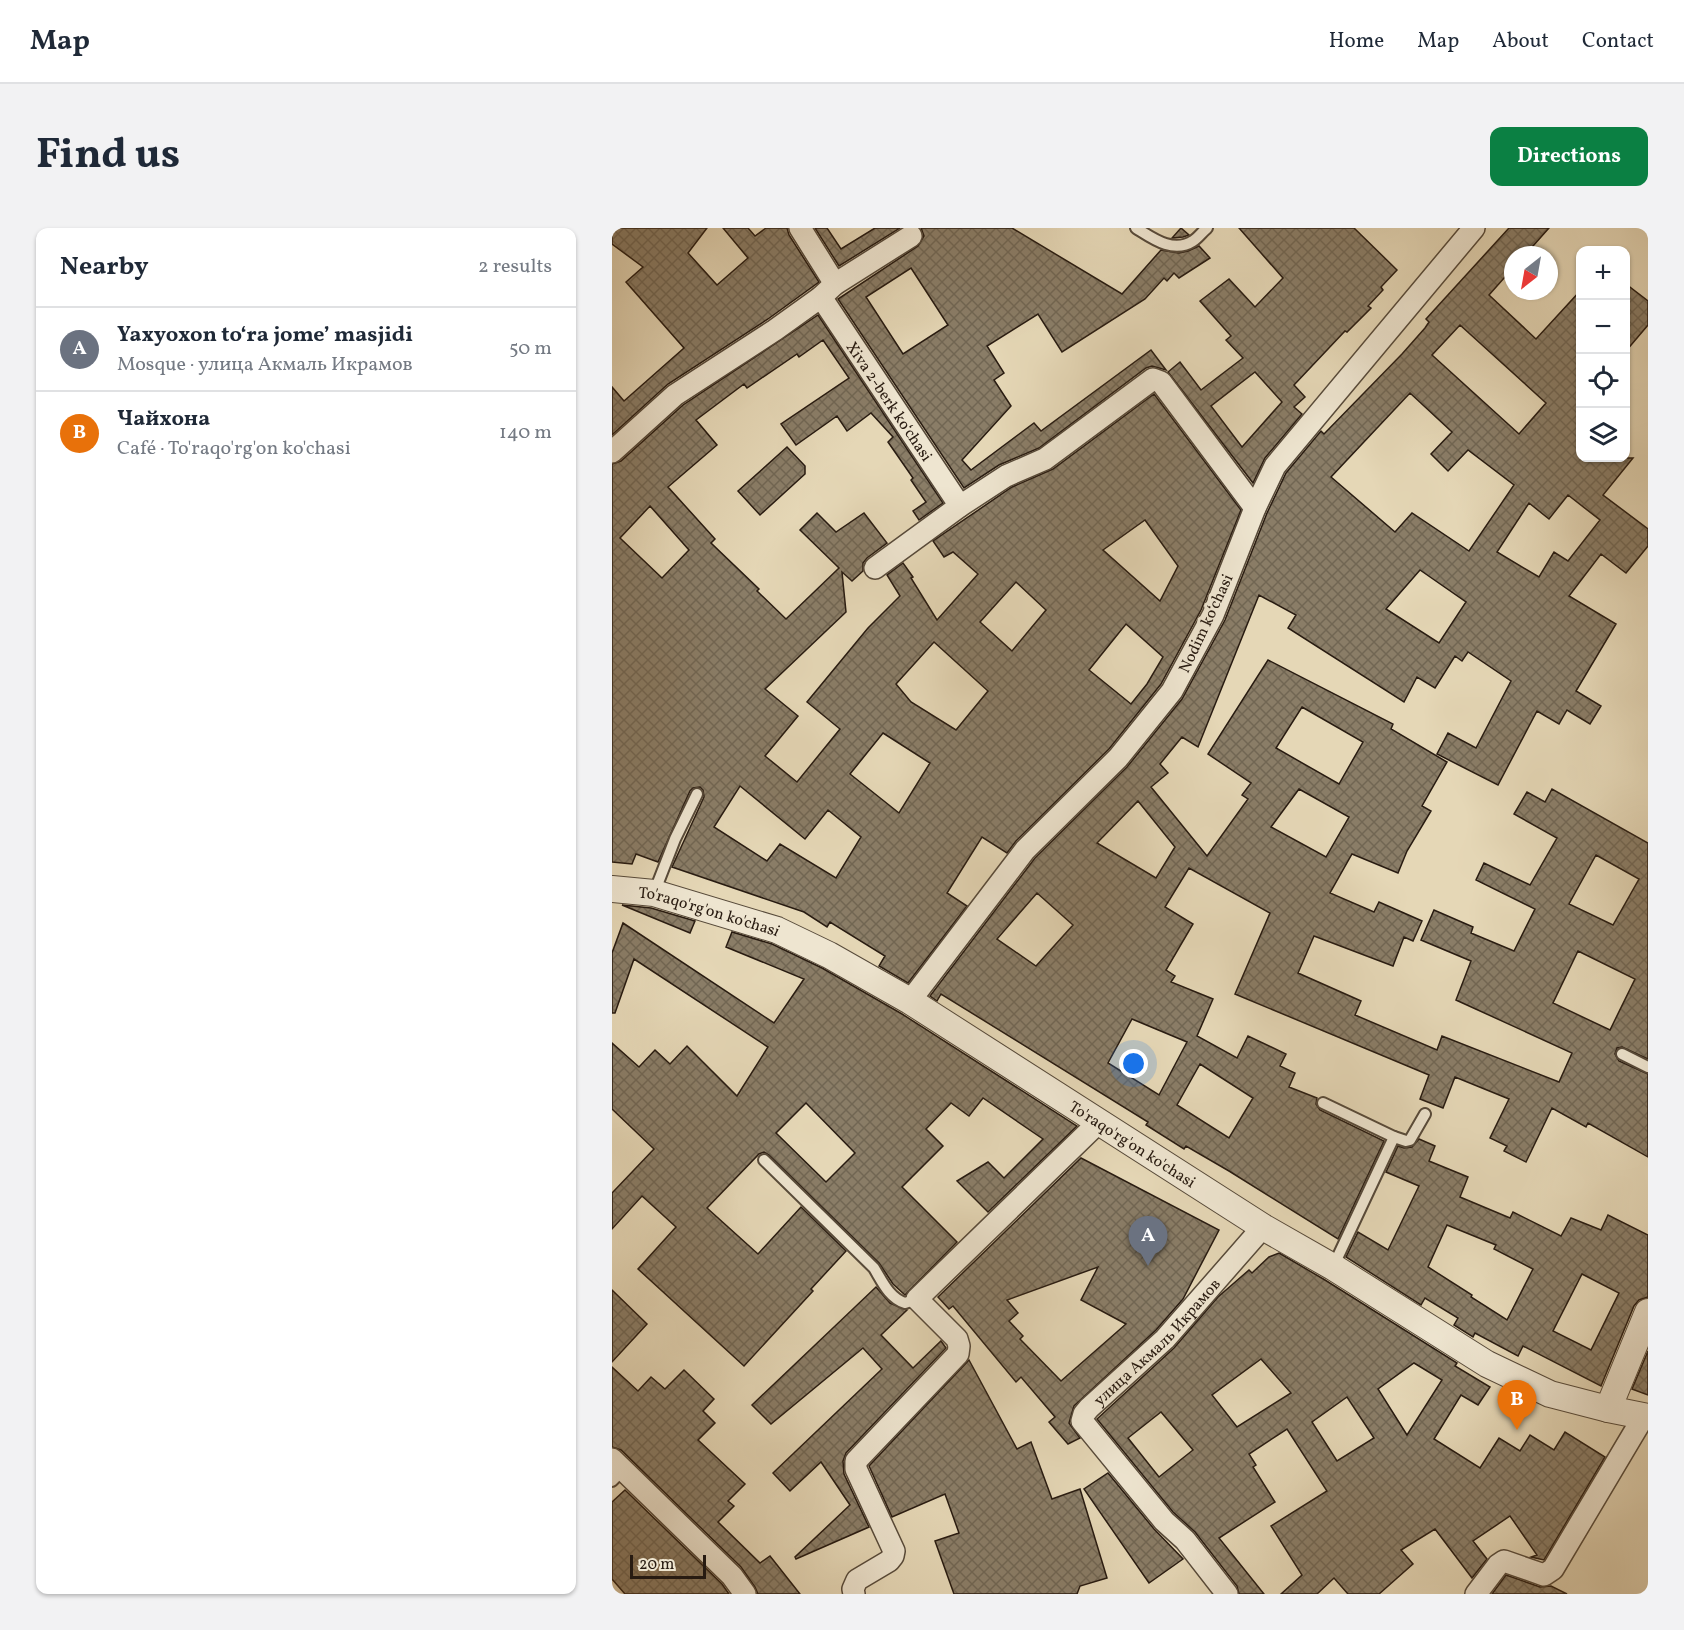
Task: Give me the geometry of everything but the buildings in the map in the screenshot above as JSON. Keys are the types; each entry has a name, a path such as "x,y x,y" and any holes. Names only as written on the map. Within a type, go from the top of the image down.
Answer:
{"street":[{"name":"Xiva 2-berk koʻchasi","path":"800,228 828,290 960,506"},
{"name":"Nodim koʻchasi","path":"910,1001 1025,850 1118,758 1172,691 1213,615 1255,508 1275,466 1474,228"},
{"path":"612,452 675,395 775,330 828,290 911,236"},
{"path":"875,568 960,506 1006,476 1045,459 1153,379 1161,382 1255,508"},
{"name":"To'raqo'rg'on ko'chasi","path":"612,889 654,893 777,930 829,955 910,1001 1263,1227 1333,1267 1486,1364 1550,1394 1646,1417"},
{"path":"854,1594 853,1589 857,1580 894,1555 856,1469 856,1461 958,1354 957,1339 917,1299 1099,1122"},
{"name":"улица Акмаль Икрамов","path":"1227,1594 1185,1540 1164,1521 1082,1421 1089,1408 1166,1339 1263,1227"},
{"path":"1608,1409 1648,1312"},
{"path":"1476,1594 1498,1564 1504,1561 1544,1575 1553,1569 1646,1417"},
{"path":"616,1470 732,1576 745,1594"}],"lane":[{"path":"1136,228 1162,244 1178,247 1192,242 1207,228"},
{"path":"654,893 675,839 697,795"},
{"path":"1622,1054 1648,1067"},
{"path":"1323,1102 1406,1141 1410,1140 1425,1114"},
{"path":"1333,1267 1394,1137"},
{"path":"764,1160 874,1268 886,1288 895,1297 905,1303 917,1299"}],"place":[{"name":"Yaxyoxon to‘ra jome’ masjidi","path":"1148,1266"},
{"name":"Чайхона","path":"1517,1430"}]}
